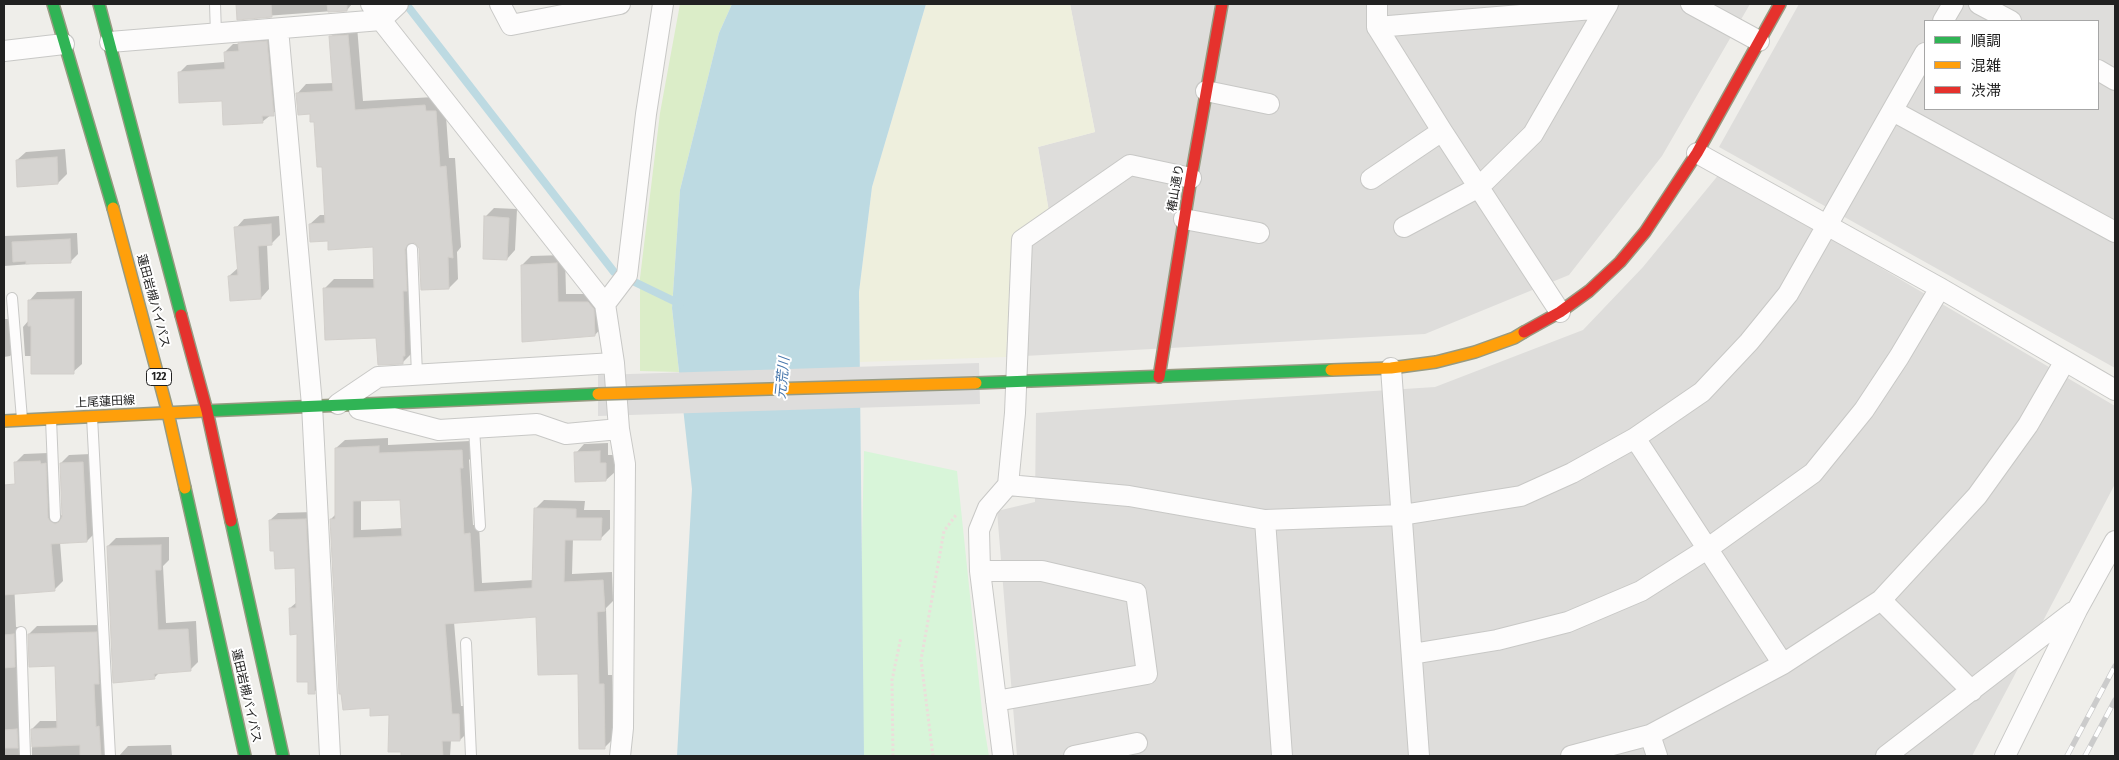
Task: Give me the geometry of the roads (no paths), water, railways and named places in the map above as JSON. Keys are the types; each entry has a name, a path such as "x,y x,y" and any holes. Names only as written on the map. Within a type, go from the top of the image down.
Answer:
{"main road":[{"name":"蓮田岩槻バイパス","path":"53,4 118,226 168,413 245,756"},
{"name":"蓮田岩槻バイパス","path":"99,4 207,411 283,756"},
{"name":"椿山通り","path":"1159,377 1184,219 1222,4"},
{"name":"上尾蓮田線","path":"4,421 312,405 598,394 1391,368 1436,362 1475,352 1514,338 1560,312 1589,291 1620,262 1639,240 1667,201 1697,153 1780,4"}],"street":[{"path":"110,42 278,29 376,12 398,4"},
{"path":"500,4 511,25 620,4"},
{"path":"604,304 627,275 646,114 663,4"},
{"path":"1376,4 1377,27 1560,312"},
{"path":"1691,4 1759,41"},
{"path":"1944,20 1953,4"},
{"path":"1979,4 2008,20"},
{"path":"1377,27 1606,6"},
{"path":"1404,227 1479,187 1533,134 1606,6"},
{"path":"376,12 604,304 614,363 619,429 626,464 623,563 623,728 620,756"},
{"path":"278,29 312,405 330,756"},
{"path":"4,51 64,44"},
{"path":"1008,485 1129,496 1265,520 1402,515 1520,496 1572,473 1635,438 1702,392 1748,342 1788,294 1924,55"},
{"path":"2099,71 2115,80"},
{"path":"1206,92 1269,104"},
{"path":"1893,110 2115,232"},
{"path":"1371,179 1442,131"},
{"path":"1697,153 1940,288 2115,390"},
{"path":"1003,756 980,571 979,530 988,508 1008,485 1016,381 1022,240 1130,165 1191,178"},
{"path":"1184,219 1259,233"},
{"path":"1412,654 1498,640 1568,622 1640,591 1707,549 1813,473 1864,410 1899,357 1940,288"},
{"path":"1571,756 1650,735 1783,664 1881,600 1977,496 2028,425 2065,361"},
{"path":"338,404 378,377 614,363"},
{"path":"1391,368 1419,756"},
{"path":"338,404 439,430 537,424 566,434 619,429"},
{"path":"1635,438 1783,664"},
{"path":"1265,520 1282,756"},
{"path":"2005,756 2077,610 2115,542"},
{"path":"980,571 1042,571 1136,593 1148,674 996,701"},
{"path":"1881,600 1972,691"},
{"path":"1886,756 2077,610"},
{"path":"1650,735 1657,756"},
{"path":"1074,756 1137,743"}],"lane":[{"path":"215,4 216,34"},
{"path":"412,249 417,375"},
{"path":"12,298 22,420"},
{"path":"92,416 110,756"},
{"path":"51,418 55,518"},
{"path":"474,428 480,526"},
{"path":"21,632 25,756"},
{"path":"466,643 471,756"}],"water":[{"name":"元荒川","path":"732,4 926,4 872,187 859,292 864,756 677,756 692,489 672,308 680,190 719,33"}],"waterway":[{"path":"406,4 614,272 680,304"}],"railway":[{"path":"2067,756 2115,666"},
{"path":"2085,756 2115,700"}]}
